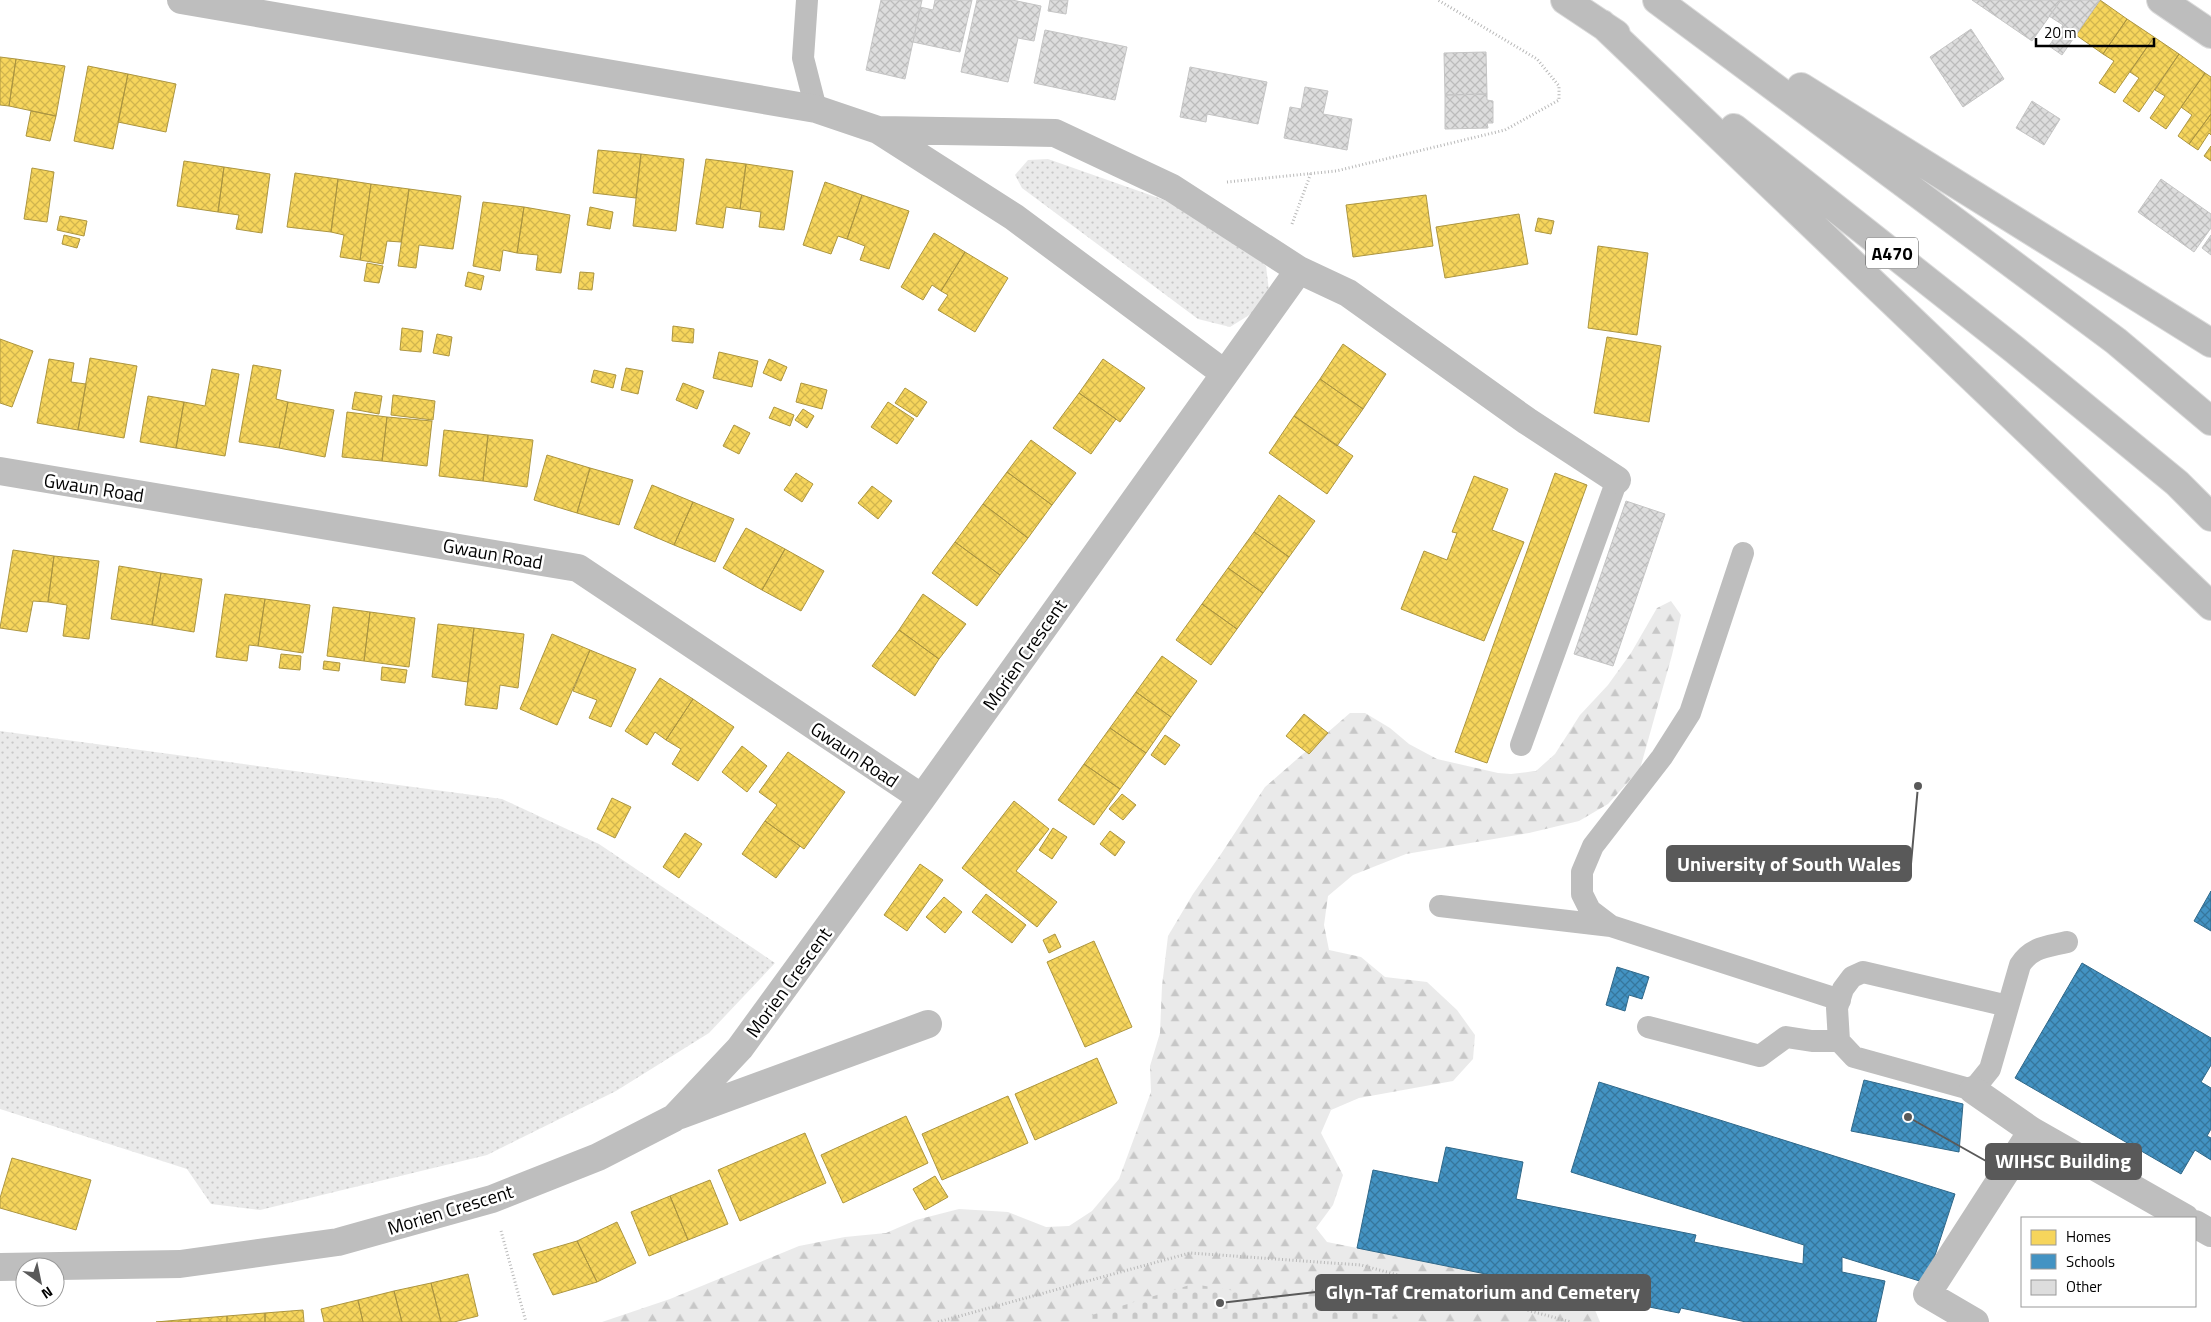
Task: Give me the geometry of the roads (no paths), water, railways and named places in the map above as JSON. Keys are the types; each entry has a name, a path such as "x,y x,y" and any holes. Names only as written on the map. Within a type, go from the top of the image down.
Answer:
{"main road":[{"name":"A470","path":"1565,0 1602,24 2015,350 2178,483 2211,517"},
{"path":"1657,0 2116,341 2211,421"},
{"path":"1662,0 2211,343"},
{"path":"2161,0 2211,34"},
{"path":"1602,24 2211,606"}],"street":[{"path":"181,0 816,109 878,130 1014,217 1224,373"},
{"path":"878,130 1056,134 1172,188 1289,264 1348,294 1527,421 1617,480"},
{"name":"Morien Crescent","path":"0,1267 180,1264 338,1242 492,1199 598,1158 674,1118 740,1048 922,798 1224,373 1289,264"},
{"name":"Gwaun Road","path":"0,471 578,568 922,798"},
{"path":"674,1118 928,1024"},
{"path":"1973,1090 2032,1131 2183,1217"},
{"path":"1975,1322 1927,1294 2032,1131"},
{"path":"2196,1225 2211,1233"}],"lane":[{"path":"807,0 803,58 816,109"},
{"path":"1521,745 1617,480"},
{"path":"1611,926 1590,910 1582,894 1582,872 1593,846 1662,757 1690,713 1743,553"},
{"path":"1440,906 1611,926 1840,1000"},
{"path":"2008,1006 1863,972 1852,977 1843,989 1837,1008 1839,1040 1854,1056 1973,1090 1990,1069 2020,966 2026,955 2032,951 2067,942"},
{"path":"1648,1027 1760,1056 1786,1037 1812,1041 1839,1040"}],"place":[{"name":"University of South Wales","path":"1918,786"},
{"name":"WIHSC Building","path":"1908,1117"},
{"name":"Glyn-Taf Crematorium and Cemetery","path":"1220,1303"}]}
